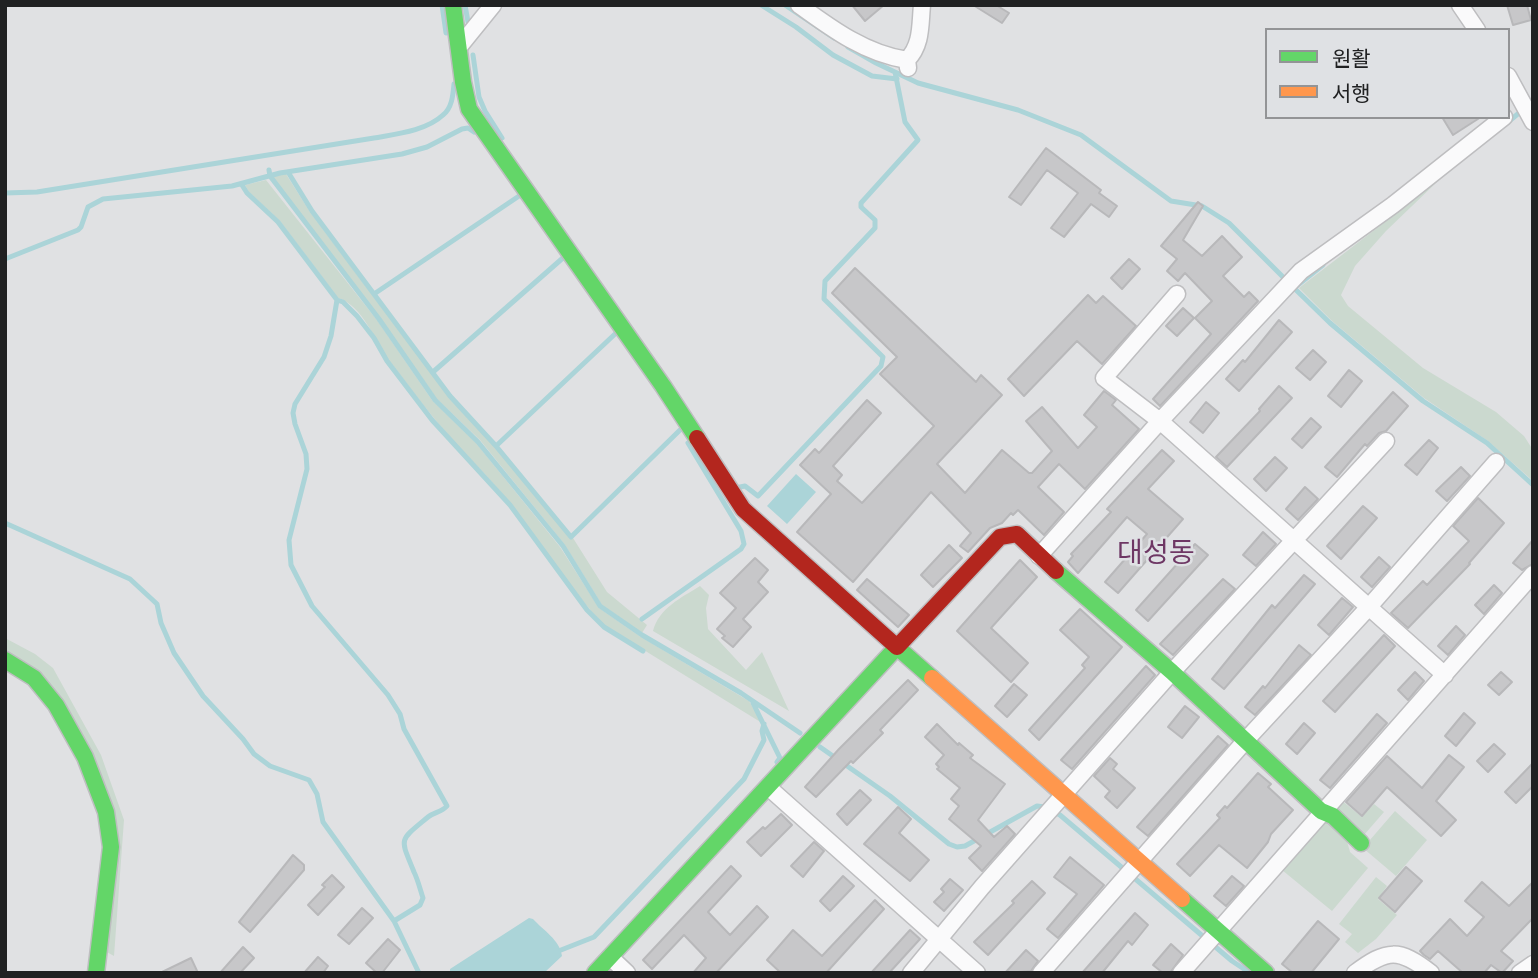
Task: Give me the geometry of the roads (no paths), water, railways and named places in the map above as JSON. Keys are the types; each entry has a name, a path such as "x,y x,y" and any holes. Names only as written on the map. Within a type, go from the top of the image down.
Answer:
{"street":[{"path":"453,5 469,109 663,386 743,509 898,646 1057,804 1212,938 1266,973"},
{"path":"459,47 493,5"},
{"path":"799,5 870,50 907,64 919,38 922,5"},
{"path":"1460,5 1476,28"},
{"path":"1510,78 1528,98 1533,122"},
{"path":"1510,112 1528,98"},
{"path":"1039,556 1160,421 1301,271 1393,205 1501,119"},
{"path":"1177,294 1104,378 1160,421 1445,676"},
{"path":"911,973 938,938 1172,672 1386,441"},
{"path":"1041,973 1496,462"},
{"path":"596,973 1000,537 1017,534 1172,672 1321,811 1333,816 1361,843"},
{"path":"1181,973 1321,811 1445,676 1533,574"},
{"path":"5,660 31,676 47,691 65,718 103,803 110,827 111,848 96,973"},
{"path":"768,787 977,973"},
{"path":"1355,973 1386,954 1398,954 1413,959 1431,973"},
{"path":"610,957 627,973"},
{"path":"1520,973 1533,964"}],"water":[{"path":"796,474 816,492 787,524 767,506"},
{"path":"529,918 551,936 561,950 562,956 544,973 450,973 450,969"}],"waterway":[{"path":"442,5 446,33"},
{"path":"465,5 468,22"},
{"path":"761,5 833,55 872,76 897,79"},
{"path":"785,5 834,38"},
{"path":"848,47 918,83 1018,110 1081,135 1171,201 1202,206 1229,223 1285,279"},
{"path":"473,55 479,97 502,138"},
{"path":"740,487 745,486 758,496 881,366 883,357 824,299 825,281 875,228 875,220 861,207 861,203 918,140 905,122 895,72"},
{"path":"5,193 37,192 410,131 428,125 446,112 452,101 454,84"},
{"path":"1508,122 1519,113"},
{"path":"5,259 78,230 88,207 103,199 232,186 280,173 402,154 427,147 462,129 468,128 474,132"},
{"path":"269,170 270,176 379,319 435,400 478,442 563,546 600,606 642,635 741,693 800,733"},
{"path":"288,172 312,211 450,396 496,446 571,537 680,430"},
{"path":"242,185 278,222 337,300 331,336 324,357 295,404 293,413 306,454 307,469 289,540 291,565 312,606 388,695 447,806 428,817 411,831 404,841 423,898 420,905 394,921 419,973"},
{"path":"374,294 519,196"},
{"path":"433,372 564,257"},
{"path":"1323,265 1294,288 1330,323 1423,401 1487,443 1533,485"},
{"path":"337,300 343,302 357,316 432,420 510,505 587,610 604,627 643,651"},
{"path":"496,446 615,334"},
{"path":"642,619 741,549 744,544 741,531 688,443"},
{"path":"5,523 130,579 157,604 161,623 174,653 203,696 254,754 270,766 309,780 317,794 323,822 394,921"},
{"path":"753,703 780,758 777,762"},
{"path":"561,950 594,937 744,779 764,740 764,724"},
{"path":"820,747 890,796 949,844 957,847 965,846 1037,806 1045,807 1060,815 1232,961 1250,973"}],"district":[{"name":"대성동","path":"1156,554"}]}
